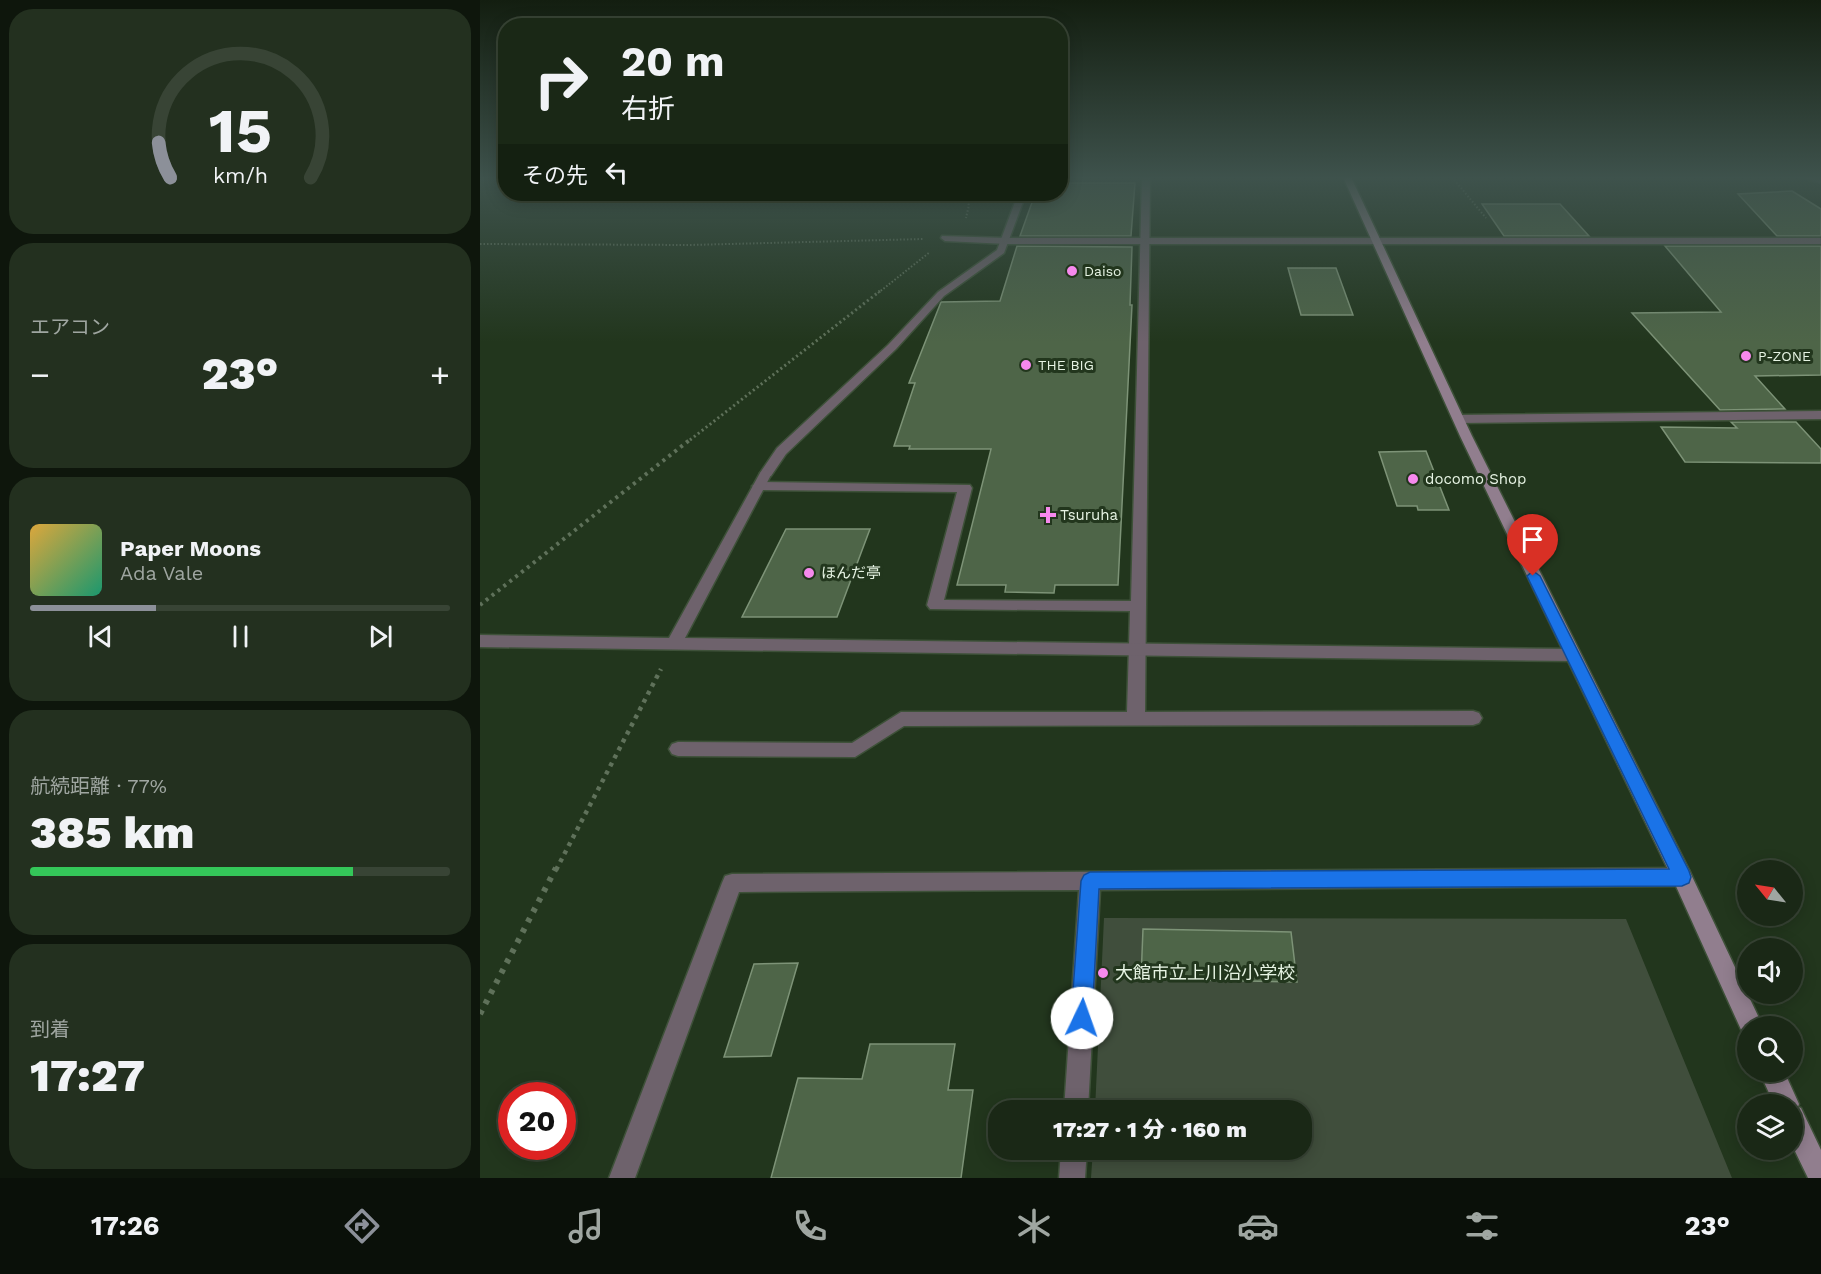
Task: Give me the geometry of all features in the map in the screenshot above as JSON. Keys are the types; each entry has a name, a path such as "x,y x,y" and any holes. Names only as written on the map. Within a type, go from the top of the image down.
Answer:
{"street":[{"path":"674,644 766,473 781,451 892,347 941,294 1001,251 1010,232"},
{"path":"1136,718 1145,232"},
{"path":"1373,232 1459,419 1682,877 1746,1016"},
{"path":"945,238 1007,241 1821,241"},
{"path":"1459,419 1821,415"},
{"path":"759,486 965,488 935,604 1137,606"},
{"path":"480,641 1572,655"},
{"path":"678,749 855,750 901,718 1473,718"},
{"path":"622,1178 732,883 1682,877"},
{"path":"1077,1100 1090,881"},
{"path":"1803,1140 1821,1178"},
{"path":"1072,1178 1073,1160"}],"path":[{"path":"1493,232 1501,242"},
{"path":"480,244 690,245 945,238"},
{"path":"480,605 923,259 945,238"},
{"path":"480,1014 674,644"}],"green space":[{"path":"1104,918 1626,919 1732,1178 1091,1178 1092,1160 1312,1160 1312,1100 1095,1100"}],"building":[{"path":"1021,232 1131,232 1131,236 1020,236"},
{"path":"1501,232 1585,232 1589,236 1504,236"},
{"path":"1773,232 1821,232 1821,236 1777,236"},
{"path":"1017,246 1132,247 1130,305 1132,305 1118,585 1055,585 1054,593 1005,592 1006,585 957,585 991,449 909,449 910,446 894,446 915,383 909,383 941,302 1000,301"},
{"path":"1665,246 1821,246 1821,375 1755,376 1785,409 1720,410 1632,313 1721,312"},
{"path":"1288,268 1336,268 1353,315 1301,315"},
{"path":"1731,422 1796,422 1821,449 1821,463 1685,462 1661,427 1737,428"},
{"path":"1426,451 1449,510 1418,510 1417,506 1397,506 1379,452"},
{"name":"ほんだ亭","path":"786,529 870,529 837,617 742,617"},
{"path":"1143,929 1291,932 1297,982 1141,979"},
{"path":"798,963 771,1056 724,1057 754,964"},
{"path":"870,1044 955,1044 948,1090 973,1090 961,1178 771,1178 798,1078 862,1079"}],"place":[{"name":"Daiso","path":"1072,271"},
{"name":"P-ZONE","path":"1746,356"},
{"name":"THE BIG","path":"1026,365"},
{"name":"docomo Shop","path":"1413,479"},
{"name":"Tsuruha","path":"1048,515"},
{"name":"ほんだ亭","path":"809,573"},
{"name":"大館市立上川沿小学校","path":"1103,973"}],"route":[{"path":"1082,1018 1090,881 1682,877 1533,576"}]}
